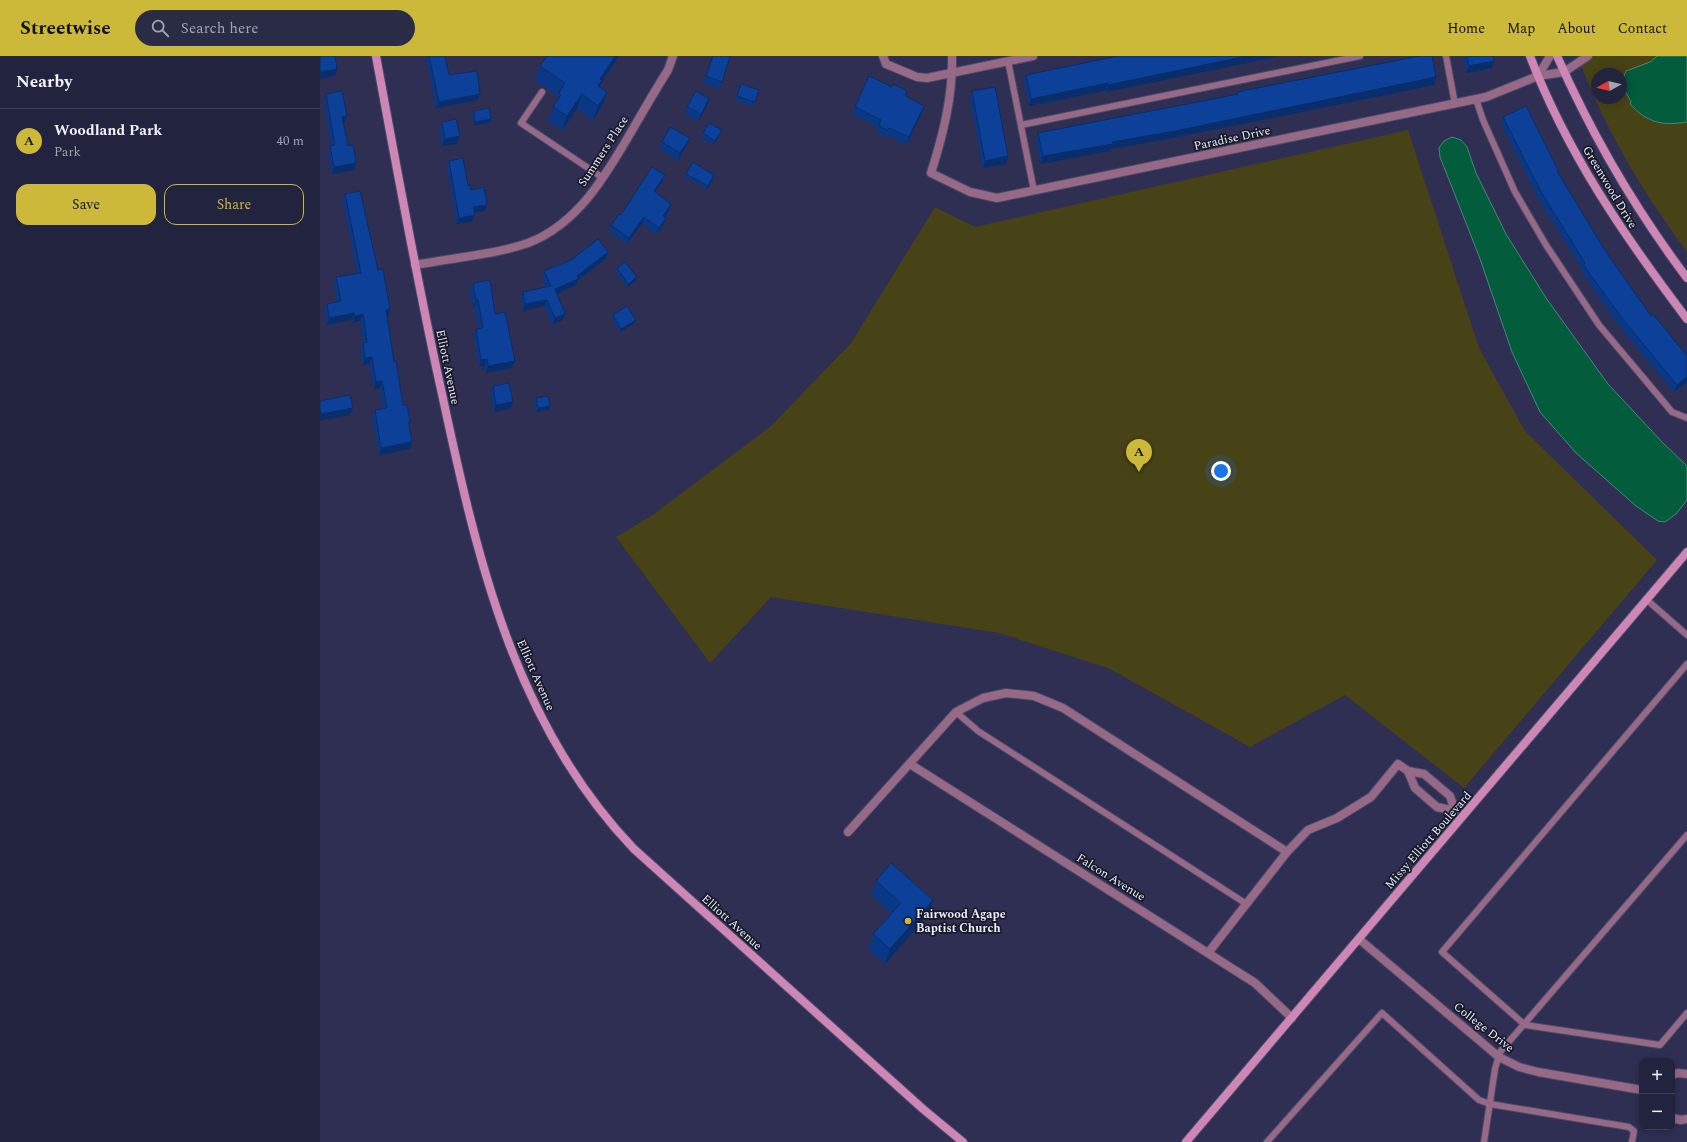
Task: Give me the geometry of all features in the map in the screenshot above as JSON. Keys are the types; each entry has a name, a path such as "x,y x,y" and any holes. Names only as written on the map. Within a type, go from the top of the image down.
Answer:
{"street":[{"name":"Elliott Avenue","path":"376,56 415,265 457,464 485,576 509,645 526,686 555,742 582,786 600,810 634,849 923,1109 963,1142"},
{"name":"Summers Place","path":"415,265 509,249 544,235 571,216 603,178 624,146 668,70 673,56"},
{"path":"883,56 886,64 917,77 927,78 1032,56"},
{"path":"952,56 953,72"},
{"name":"Greenwood Drive","path":"1530,56 1565,134 1604,204 1649,270 1687,320"},
{"path":"1538,76 1550,56"},
{"name":"Greenwood Drive","path":"1557,56 1597,140 1661,244 1687,278"},
{"path":"1564,72 1588,56"},
{"name":"Paradise Drive","path":"953,72 941,141 931,173 970,192 997,198 1455,104 1486,97 1538,76 1564,72"},
{"name":"Missy Elliott Boulevard","path":"1186,1142 1463,818 1687,552"},
{"path":"848,832 956,712 984,698 1006,693 1034,696 1064,708 1287,852"},
{"name":"Falcon Avenue","path":"910,764 1255,983 1292,1018"},
{"path":"1208,953 1287,852 1308,830 1337,818 1371,797 1398,764 1408,772 1415,788 1437,807 1455,811 1463,818"},
{"path":"1408,772 1424,774 1445,791 1450,796 1455,811"},
{"name":"College Drive","path":"1359,939 1499,1057 1519,1067 1538,1072 1639,1089"},
{"path":"1675,1074 1687,1074"},
{"path":"1675,1119 1687,1119"}],"lane":[{"path":"1021,125 1360,56"},
{"path":"1446,56 1455,104"},
{"path":"1008,61 1034,191"},
{"path":"542,92 521,123 603,178"},
{"path":"1476,99 1483,120 1515,192 1546,245 1594,319 1672,412 1687,418"},
{"path":"1647,600 1687,635"},
{"path":"1687,664 1442,952 1525,1025 1660,1045 1687,1013"},
{"path":"956,712 978,731 1246,903"},
{"path":"1484,1142 1495,1069 1500,1052 1525,1025 1687,835"},
{"path":"1267,1142 1382,1013 1479,1100 1490,1104 1629,1127 1634,1131 1632,1142"}],"shaded area":[{"path":"1577,56 1687,56 1687,252 1653,204 1632,170 1597,104 1627,104 1627,68 1591,68 1591,89"},
{"path":"1657,56 1687,56 1687,122 1670,124 1656,122 1643,115 1630,104 1631,102 1627,95 1627,71 1650,62"},
{"path":"1408,130 1479,348 1525,431 1657,560 1464,788 1345,695 1250,747 1108,668 999,633 771,597 710,663 616,537 654,514 770,427 851,343 935,207 975,227"},
{"path":"1452,137 1461,140 1467,147 1476,173 1506,234 1546,298 1608,384 1663,443 1687,466 1687,500 1676,514 1665,522 1658,521 1636,506 1576,453 1540,412 1512,352 1479,256 1440,157 1439,148 1444,141"}],"building":[{"path":"320,56 335,56 337,69 320,72"},
{"path":"429,56 445,56 449,75 477,71 480,94 439,102"},
{"path":"547,56 615,56 600,79 602,80 598,86 607,92 598,106 582,94 567,116 553,107 561,95 559,93 565,83 540,66"},
{"path":"713,56 730,56 722,82 706,76"},
{"path":"1118,56 1247,56 1108,85 1108,83 1031,99 1026,75"},
{"path":"1419,56 1432,56 1436,77 1175,131 1112,142 1113,144 1043,156 1038,133 1238,94 1237,92"},
{"path":"1467,56 1493,56 1494,61 1469,66"},
{"path":"869,76 892,87 893,84 907,91 905,96 924,106 909,137 889,128 888,130 879,126 881,120 855,107"},
{"path":"741,84 759,90 755,102 737,96"},
{"path":"995,87 1008,156 985,161 972,91"},
{"path":"342,91 347,116 342,117 348,146 353,145 356,163 334,167 330,146 335,145 326,94"},
{"path":"696,91 709,99 701,114 687,107"},
{"path":"1526,106 1558,170 1557,171 1604,249 1651,316 1653,314 1687,356 1687,377 1677,385 1621,317 1583,264 1585,263 1540,190 1503,117"},
{"path":"489,108 491,119 475,122 474,111"},
{"path":"456,119 460,136 445,139 442,122"},
{"path":"709,123 722,130 715,141 703,133"},
{"path":"670,127 690,138 680,153 662,142"},
{"path":"463,158 468,186 470,185 471,190 484,187 487,205 473,207 475,215 459,218 449,161"},
{"path":"693,162 714,175 708,186 686,174"},
{"path":"652,167 665,175 654,191 671,204 663,216 666,218 659,228 644,217 629,238 611,225 619,214 621,215"},
{"path":"360,191 378,270 383,269 390,309 386,310 394,362 396,361 403,405 407,405 410,421 408,422 412,442 381,448 375,410 387,408 382,381 376,382 372,357 365,358 363,343 367,342 363,314 355,316 354,313 329,318 327,304 341,301 336,277 361,273 345,194"},
{"path":"598,239 608,252 577,276 578,279 555,289 565,314 555,318 547,300 525,304 523,292 551,286 544,271 571,260"},
{"path":"625,262 637,277 628,284 617,268"},
{"path":"490,280 495,314 505,312 515,361 488,366 487,359 481,360 476,329 483,328 473,283"},
{"path":"627,306 636,320 621,329 613,315"},
{"path":"509,383 513,402 496,405 493,386"},
{"path":"350,395 353,408 321,414 320,401"},
{"path":"548,396 550,406 538,408 536,398"},
{"path":"891,863 933,900 890,949 873,934 901,903 876,881"}],"place":[{"name":"Woodland Park","path":"1139,472"},
{"name":"Fairwood Agape Baptist Church","path":"908,921"}]}
